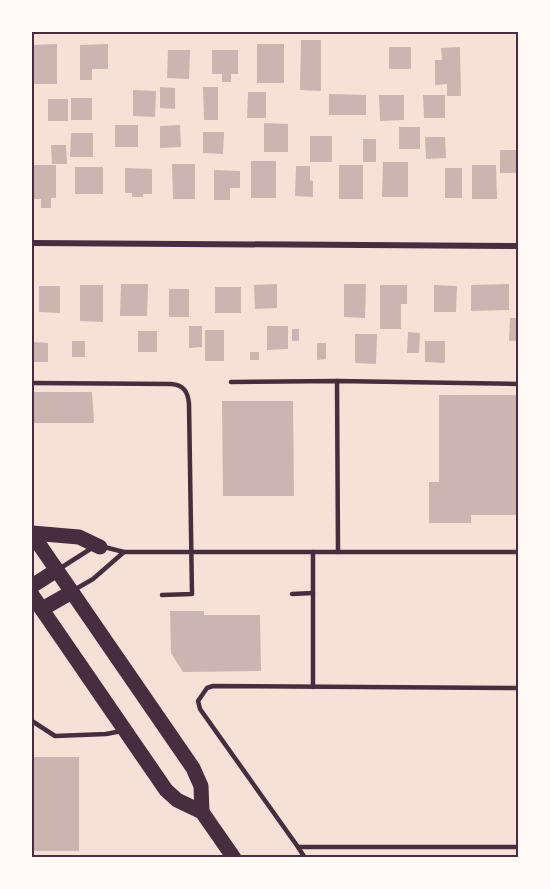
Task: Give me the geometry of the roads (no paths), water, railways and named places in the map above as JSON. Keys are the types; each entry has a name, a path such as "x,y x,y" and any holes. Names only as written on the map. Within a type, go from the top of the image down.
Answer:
{"main road":[{"path":"32,534 79,537 100,547"},
{"path":"32,534 193,768 201,786 202,812"},
{"path":"32,586 57,570"},
{"path":"37,612 72,592"},
{"path":"32,595 37,612 165,790 177,800 202,812 234,858"}],"street":[{"path":"32,243 519,246"}],"lane":[{"path":"337,381 338,552"},
{"path":"231,382 519,384"},
{"path":"32,383 182,386 188,397 192,594 162,595"},
{"path":"57,570 88,549 100,547 124,552 519,552"},
{"path":"72,592 98,575 124,552"},
{"path":"313,552 313,687"},
{"path":"292,594 313,593"},
{"path":"305,858 200,709 198,701 207,688 213,686 519,688"},
{"path":"32,722 55,736 106,734 124,730"},
{"path":"298,847 519,847"}]}
